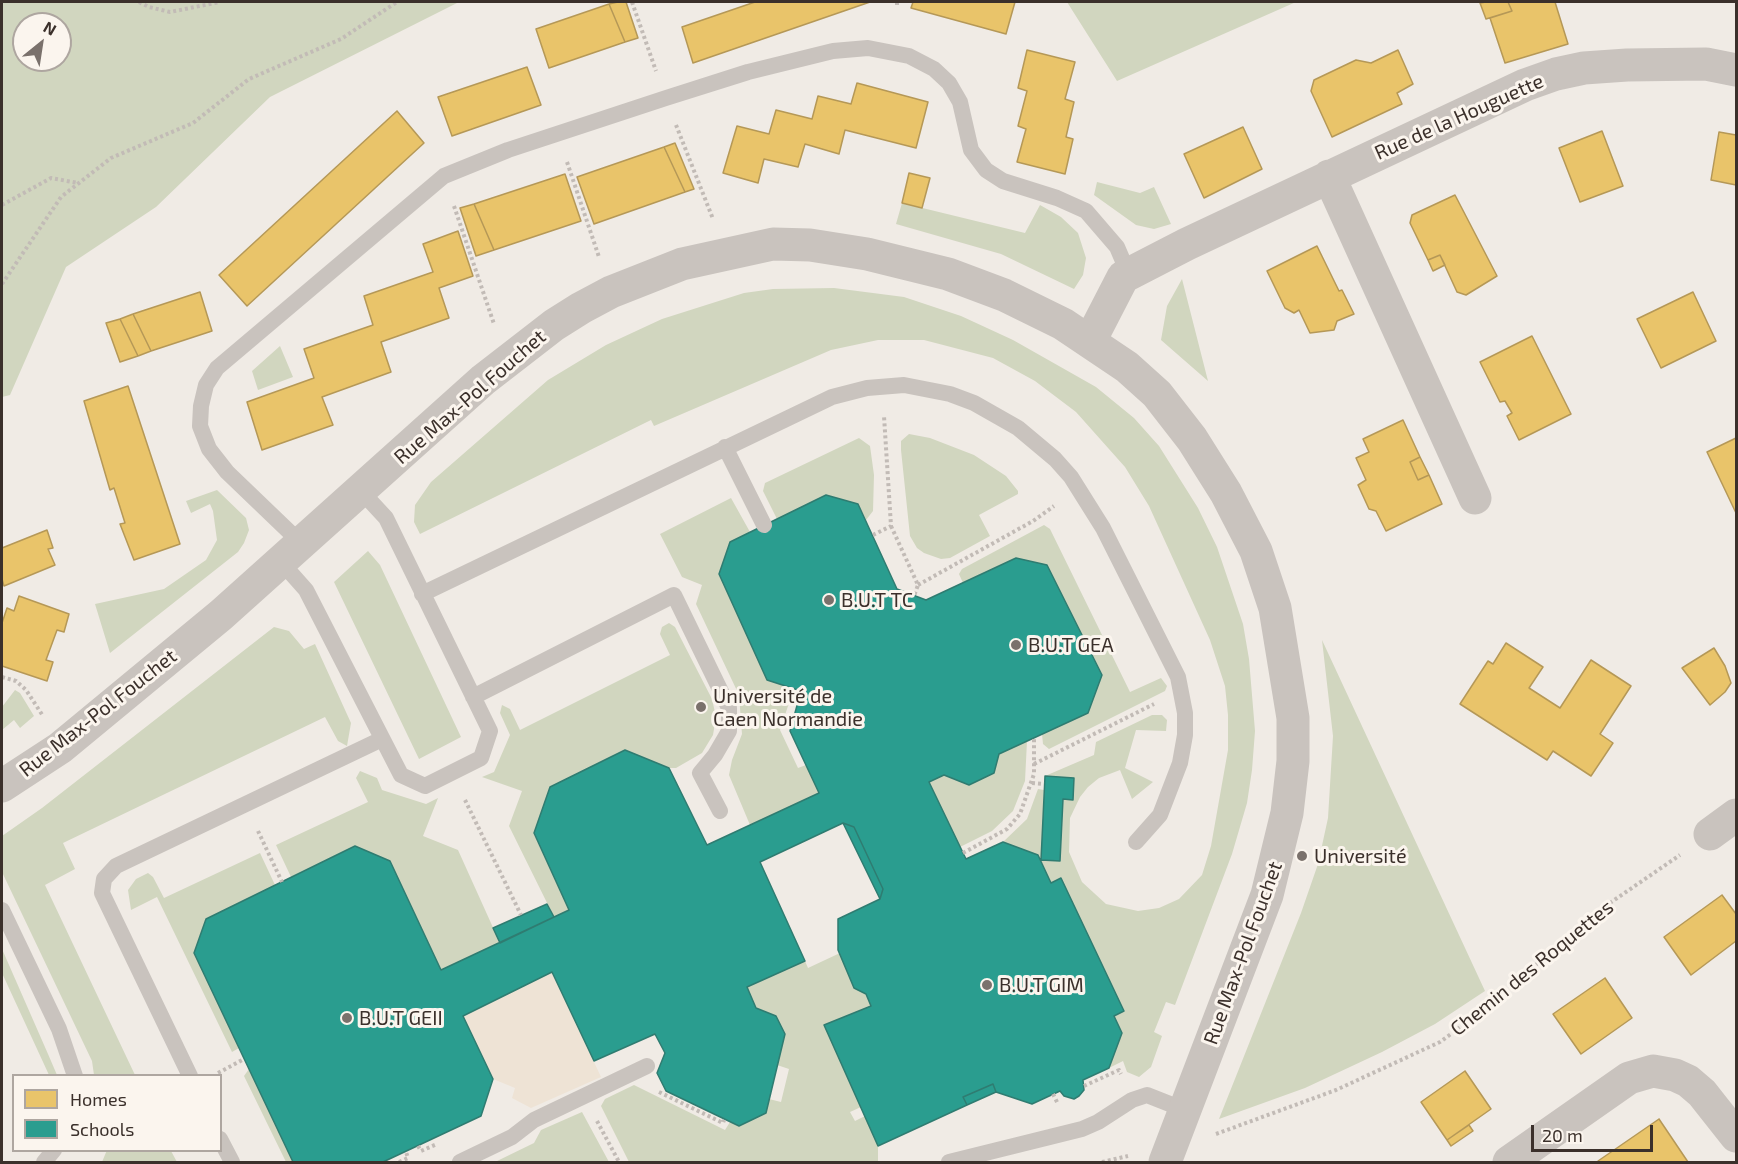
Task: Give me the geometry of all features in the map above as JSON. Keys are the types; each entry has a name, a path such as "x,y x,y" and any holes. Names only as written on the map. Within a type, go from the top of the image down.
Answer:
{"street":[{"name":"Rue de la Houguette","path":"1123,277 1329,176 1525,85 1556,74 1627,64 1706,64 1737,70"},
{"path":"1329,176 1475,498"},
{"name":"Rue Max-Pol Fouchet","path":"2,786 60,748 292,554 483,380 554,325 611,292 682,264 726,252 790,244 847,250 948,274 1004,295 1063,324 1127,367 1157,394 1210,464 1242,521 1266,578 1275,608 1292,696 1293,769 1279,852 1267,895 1165,1162"},
{"path":"1090,341 1123,277"},
{"path":"1710,834 1737,815"},
{"path":"1509,1162 1629,1078 1653,1071 1675,1075 1688,1081 1702,1093 1737,1136"}],"lane":[{"path":"361,491 386,518 490,731 481,758 425,786 401,775 306,590 292,554 209,449 200,426 201,406 206,385 217,368 444,176 508,150 748,72 833,51 868,48 909,56 934,69 949,83 960,102 971,150 986,170 1003,181 1057,198 1086,211 1117,247 1123,261 1123,277"},
{"path":"422,594 832,397 881,386 904,385 950,394 997,415 1038,443 1079,488 1114,549 1178,677 1185,735 1175,783 1160,815 1136,842"},
{"path":"725,447 764,525"},
{"path":"473,697 674,596 729,708 729,731 715,755 700,773 720,811"},
{"path":"189,1074 102,893 104,879 116,866 382,739"},
{"path":"2,910 59,1029 74,1074"},
{"path":"460,1162 512,1137 534,1120 647,1066"},
{"path":"949,1162 1082,1129 1137,1097 1147,1095 1185,1110"},
{"path":"222,1143 232,1162"}],"path":[{"path":"139,2 148,7 170,12 220,2"},
{"path":"2,284 61,197 111,158 193,123 249,79 341,39 397,2"},
{"path":"632,2 644,39"},
{"path":"681,137 714,220"},
{"path":"2,204 51,178 79,183"},
{"path":"575,185 600,261"},
{"path":"462,228 496,330"},
{"path":"881,386 891,526 918,585"},
{"path":"914,596 918,585 1033,521 1079,488"},
{"path":"873,535 891,526"},
{"path":"2,677 16,681 26,690 43,717"},
{"path":"1034,764 1181,691"},
{"path":"963,853 1007,829 1020,814 1032,783 1034,738"},
{"path":"1032,783 1044,784"},
{"path":"465,798 521,915"},
{"name":"Chemin des Roquettes","path":"1212,1136 1336,1090 1440,1042 1493,1003 1591,916 1710,834"},
{"path":"267,850 282,882"},
{"path":"217,1074 244,1059"},
{"path":"1084,1086 1112,1073"},
{"path":"698,1112 723,1124 724,1120"},
{"path":"399,1162 408,1158 406,1152"},
{"path":"1102,1162 1132,1157"}],"green space":[{"path":"2,2 459,2 270,97 156,207 66,267 10,395 2,397"},
{"path":"1067,2 1296,2 1117,81"},
{"path":"1097,182 1140,193 1154,187 1171,224 1154,229 1136,225 1094,195"},
{"path":"902,203 1025,233 1040,205 1061,217 1078,233 1086,258 1083,275 1074,289 1001,254 896,224"},
{"path":"1182,279 1208,381 1161,340 1167,306"},
{"path":"834,288 904,297 961,316 1013,340 1096,387 1134,418 1159,446 1198,508 1217,547 1243,624 1249,659 1255,731 1252,770 1247,803 1232,854 1175,1005 1166,1002 1154,1032 1162,1036 1151,1067 1139,1077 1127,1072 1123,1061 1109,1068 1122,1033 1114,1016 1123,1011 1051,883 1041,860 1063,799 1073,799 1074,778 1045,776 1094,755 1096,742 1152,715 1162,715 1167,720 1166,731 1136,730 1125,768 1153,782 1132,799 1120,770 1099,778 1080,797 1070,818 1069,852 1082,882 1106,904 1138,911 1159,908 1179,899 1202,875 1211,846 1228,750 1228,715 1225,686 1210,640 1149,506 1125,467 1076,412 1035,381 993,358 924,340 878,340 831,350 654,426 651,420 420,534 414,522 415,505 431,482 548,380 606,345 662,319 744,293 773,289"},
{"path":"280,346 293,377 258,390 252,371"},
{"path":"909,434 930,438 974,455 1006,476 1018,491 1018,494 979,515 990,536 950,558 941,559 924,553 917,548 910,536 901,450 901,441"},
{"path":"859,438 870,446 874,475 873,511 866,520 858,504 826,495 777,519 763,491 765,483"},
{"path":"217,490 246,518 249,530 244,543 238,552 110,653 95,604 164,589 206,560 217,540 213,511 210,504 191,513 186,501"},
{"path":"731,498 750,532 730,542 719,574 767,680 794,688 780,730 798,768 806,765 819,793 750,825 729,775 742,734 739,695 696,604 702,585 682,577 660,534"},
{"path":"1044,525 1050,529 1130,692 1161,678 1167,686 1165,691 1049,749 1043,744 1042,734 1088,713 1102,674 1047,565 1016,558 963,583 959,574 962,569"},
{"path":"368,551 380,565 461,737 419,759 334,582"},
{"path":"669,623 675,627 712,699 716,717 713,735 702,753 676,768 669,768 625,750 550,787 534,834 569,910 554,917 509,826 522,791 482,777 494,772 510,735 500,713 502,705 510,709 520,730 670,655 660,634 662,627"},
{"path":"274,627 289,631 304,649 315,644 351,723 347,746 338,741 325,717 63,843 75,869 45,885 135,1074 94,1074 92,1061 2,872 2,836 42,808"},
{"path":"1322,640 1485,991 1435,1024 1382,1052 1305,1088 1219,1119 1301,913 1318,864 1328,818 1333,736"},
{"path":"15,690 20,693 34,716 20,728 14,720 2,730 2,707"},
{"path":"1027,741 1025,781 1013,811 992,831 960,847 929,782 944,775 969,785 994,773 999,754"},
{"path":"360,771 377,778 382,790 426,804 438,798 423,836 458,850 500,943 441,970 390,861 355,846 291,877 276,845 368,802 356,778"},
{"path":"1038,789 1044,790 1041,860 1038,855 1003,842 1027,819"},
{"path":"260,853 275,885 206,919 194,953 239,1048 232,1052 157,897 131,910 128,890 136,879 148,873 153,877 164,898"},
{"path":"2,949 57,1074 49,1074 2,973"},
{"path":"840,953 854,988 866,994 871,1006 861,1107 850,1112 855,1121 865,1116 878,1146 878,1162 629,1162 601,1106 605,1099 634,1085 725,1130 730,1122 739,1126 766,1113 769,1099 781,1102 789,1069 777,1065 785,1034 776,1017 756,1008 747,987 805,961 808,968"},
{"path":"249,1069 293,1162 286,1162 244,1076"},
{"path":"582,1112 609,1162 495,1162 534,1143 541,1130"},
{"path":"106,1152 172,1152 177,1162 102,1162"}],"shaded area":[{"path":"552,972 601,1077 531,1108 512,1098 515,1088 493,1079 463,1016"}],"building: Homes":[{"path":"626,2 638,38 625,42 609,4"},
{"path":"755,2 870,2 693,63 682,27"},
{"path":"913,2 1015,2 1006,34 911,8"},
{"path":"1508,2 1512,11 1486,19 1480,3"},
{"path":"1508,2 1555,2 1568,44 1505,63 1490,18 1512,11"},
{"path":"609,4 625,42 549,68 536,29"},
{"path":"1027,50 1075,62 1065,99 1074,102 1066,137 1073,139 1065,174 1017,162 1026,129 1018,126 1027,91 1018,88"},
{"path":"1398,50 1413,84 1397,93 1402,104 1332,137 1311,91 1314,80 1356,60 1371,63"},
{"path":"527,67 541,105 452,136 438,97"},
{"path":"857,83 928,102 916,148 845,130 839,154 805,144 798,167 764,159 758,183 723,173 737,126 769,134 776,110 812,119 818,96 851,104"},
{"path":"397,111 424,143 247,306 219,275"},
{"path":"1243,127 1262,169 1204,198 1184,154"},
{"path":"1602,131 1623,186 1580,202 1559,148"},
{"path":"1719,132 1736,135 1736,185 1711,180"},
{"path":"675,143 694,189 685,192 664,147"},
{"path":"664,147 685,192 594,224 577,177"},
{"path":"909,173 930,178 922,208 902,203"},
{"path":"565,174 581,221 494,250 474,204"},
{"path":"1455,195 1497,276 1466,295 1457,292 1440,255 1428,260 1410,223 1412,215"},
{"path":"474,204 494,250 476,256 460,208"},
{"path":"458,231 473,276 439,288 449,318 381,342 391,372 322,397 333,425 262,450 247,402 314,378 304,349 373,325 364,296 433,272 423,244"},
{"path":"1317,246 1339,291 1342,290 1354,314 1337,321 1334,330 1310,333 1299,310 1294,313 1285,308 1267,271"},
{"path":"1440,255 1445,265 1433,271 1428,260"},
{"path":"200,292 212,331 151,351 133,314"},
{"path":"1693,292 1716,341 1661,368 1637,319"},
{"path":"133,314 151,351 138,356 120,319"},
{"path":"120,319 138,356 120,362 106,323"},
{"path":"1532,336 1571,414 1519,440 1507,416 1512,413 1505,401 1500,402 1480,362"},
{"path":"128,386 180,544 134,560 120,524 125,523 114,488 110,490 84,401"},
{"path":"1403,420 1420,457 1410,462 1418,480 1429,475 1442,504 1386,531 1376,511 1369,509 1358,485 1366,480 1356,458 1369,452 1363,439"},
{"path":"1736,438 1736,513 1707,452"},
{"path":"1420,457 1429,475 1418,480 1410,462"},
{"path":"47,530 53,548 48,549 55,565 4,586 2,548"},
{"path":"19,596 69,614 64,632 57,630 46,660 53,662 47,681 2,666 2,623 7,608 14,611"},
{"path":"1506,643 1543,667 1529,688 1560,708 1591,660 1631,686 1600,734 1613,743 1591,776 1553,751 1547,760 1460,704 1488,661 1493,664"},
{"path":"1714,648 1725,666 1731,683 1725,692 1710,705 1682,668"},
{"path":"1722,895 1736,914 1736,941 1691,975 1664,937"},
{"path":"1605,978 1632,1018 1581,1054 1553,1014"},
{"path":"1465,1071 1491,1109 1447,1140 1421,1102"},
{"path":"1659,1119 1688,1162 1598,1161"},
{"path":"1469,1125 1473,1131 1451,1146 1447,1140"}],"building: Schools":[{"path":"826,495 858,504 897,589 926,600 1016,558 1047,565 1102,675 1088,713 999,754 994,773 969,785 944,775 929,782 966,859 1003,842 1038,855 1051,883 1061,878 1124,1011 1114,1016 1122,1033 1109,1068 1083,1080 1084,1090 1074,1099 1064,1096 1060,1091 1032,1104 996,1092 993,1084 963,1097 967,1105 878,1146 824,1025 871,1006 866,994 854,988 838,950 838,919 880,899 883,889 854,827 843,823 760,862 805,961 747,987 756,1008 776,1016 785,1034 766,1113 739,1126 666,1091 657,1073 665,1053 655,1034 594,1061 552,972 463,1016 493,1079 481,1116 383,1162 293,1162 194,953 206,919 355,846 390,861 441,970 569,910 534,833 550,787 625,750 669,768 707,845 819,793 790,731 801,691 767,680 719,574 730,542"},
{"path":"1045,776 1074,778 1073,800 1063,799 1060,861 1041,860"},
{"path":"843,823 854,827 883,889 880,899"},
{"path":"547,904 554,917 500,943 493,928"},
{"path":"993,1084 996,1092 967,1105 963,1097"}],"place":[{"name":"B.U.T TC","path":"829,600"},
{"name":"B.U.T GEA","path":"1016,645"},
{"name":"Université de Caen Normandie","path":"701,707"},
{"name":"Université","path":"1302,856"},
{"name":"B.U.T GIM","path":"987,985"},
{"name":"B.U.T GEII","path":"347,1018"}]}
